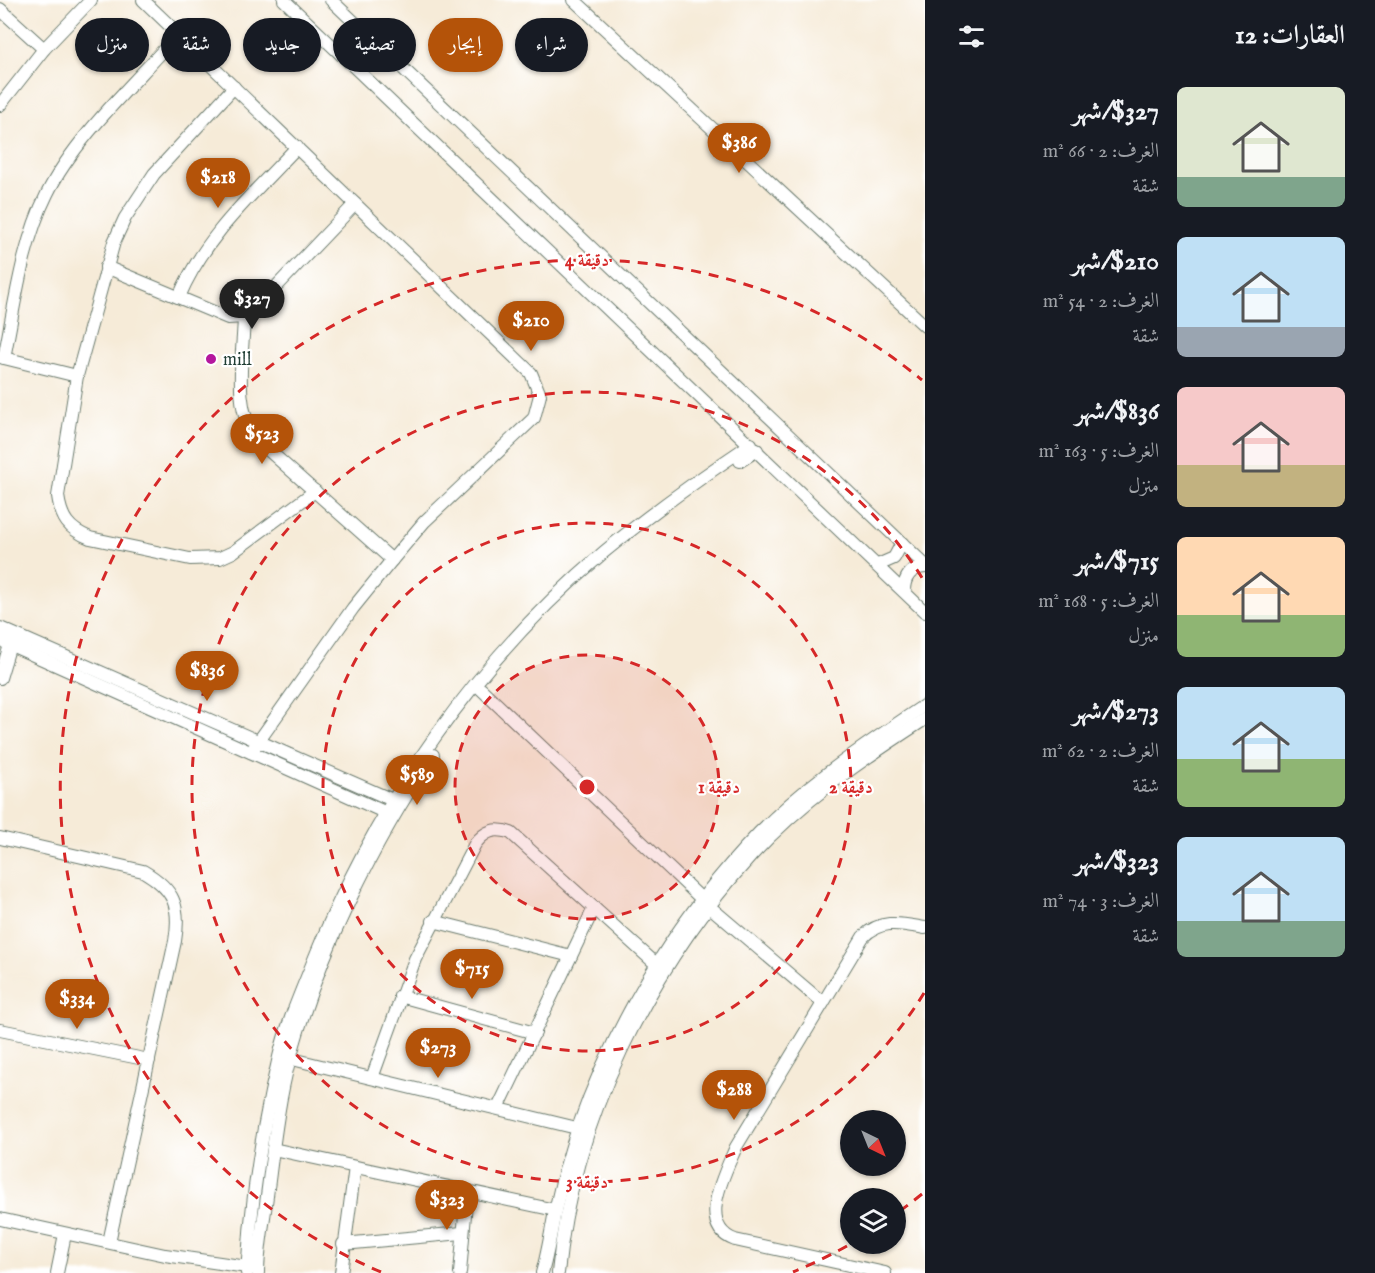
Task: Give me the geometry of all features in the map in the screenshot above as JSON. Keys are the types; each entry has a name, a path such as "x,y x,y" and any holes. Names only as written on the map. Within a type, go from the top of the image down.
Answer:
{"street":[{"path":"0,105 44,50 91,0"},
{"path":"143,0 162,18"},
{"path":"284,0 925,612"},
{"path":"331,0 925,566"},
{"path":"574,0 925,326"},
{"path":"0,9 44,50"},
{"path":"77,376 2,358 29,238 47,194 70,155 161,53"},
{"path":"218,72 531,373 540,395 534,418 424,522 353,608 251,752"},
{"path":"234,87 154,174 125,218 106,267 77,376 58,496 60,514 77,533 190,559 220,558 233,552 315,491"},
{"path":"179,297 192,268 209,241 297,147"},
{"path":"106,267 228,318 244,317 256,308 355,204"},
{"path":"244,317 242,399 246,421 257,440 392,560"},
{"path":"396,802 481,689 551,612 597,569 669,510 754,447"},
{"path":"253,1270 262,1148 285,1057 326,932 396,802 450,715 558,595 649,515 754,447"},
{"path":"878,565 894,558 902,543"},
{"path":"904,591 908,575 917,568 925,566"},
{"path":"0,628 8,639 389,814"},
{"path":"8,639 258,741 396,802"},
{"path":"0,678 8,639"},
{"path":"481,689 706,903 823,1003"},
{"path":"558,1273 566,1211 584,1129 615,1062 653,991 706,903 744,848 796,800 847,758 925,705"},
{"path":"542,1273 549,1249 555,1210 606,1058 656,964 706,903 802,808 854,766 925,719"},
{"path":"372,1078 400,996 433,921 475,844 481,836 491,831 501,830 521,842 656,964"},
{"path":"0,838 143,871 161,882 174,899 178,920 109,1242"},
{"path":"498,1108 594,908"},
{"path":"433,921 572,956"},
{"path":"885,1273 735,1240 722,1232 716,1221 722,1185 736,1147 863,937 872,929 892,922 925,928"},
{"path":"400,996 535,1033"},
{"path":"0,1030 149,1060"},
{"path":"285,1057 584,1129"},
{"path":"253,1270 273,1149 285,1057"},
{"path":"273,1149 555,1210"},
{"path":"341,1273 355,1167"},
{"path":"460,1273 467,1191"},
{"path":"0,1219 184,1258 253,1270"},
{"path":"344,1244 462,1233"},
{"path":"57,1273 65,1234"}],"place":[{"name":"mill","path":"211,359"}]}
